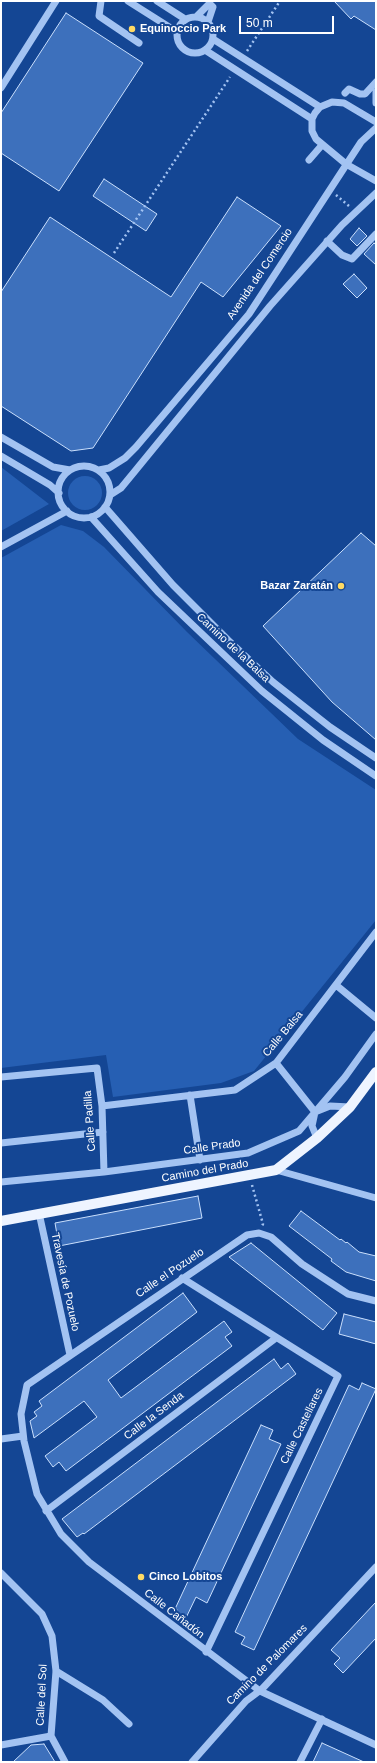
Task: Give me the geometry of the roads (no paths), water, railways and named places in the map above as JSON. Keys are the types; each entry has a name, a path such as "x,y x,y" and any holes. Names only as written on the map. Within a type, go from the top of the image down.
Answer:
{"main road":[{"name":"Camino del Prado","path":"1,1220 276,1170 318,1138 350,1107 376,1072"}],"street":[{"path":"1,88 56,1"},
{"path":"101,1 99,16 139,43"},
{"path":"128,1 177,32"},
{"path":"157,1 185,19"},
{"path":"197,16 208,22 212,27 213,39 205,50 194,53 183,49 179,44 177,32 185,19 197,16 210,5 213,7 208,22"},
{"path":"213,39 320,107"},
{"path":"205,50 312,120"},
{"path":"345,93 352,89 360,94 365,94 376,82"},
{"path":"344,103 346,84"},
{"path":"376,92 376,103"},
{"path":"376,122 344,103 332,102 320,107 312,120 312,130 316,140 346,164 376,181"},
{"name":"Avenida del Comercio","path":"99,470 110,468 125,458 136,447 250,314 346,164 361,142 376,128"},
{"path":"310,160 322,145"},
{"path":"70,470 61,480 59,493 60,500 67,511 78,517 91,517 99,513 105,507 110,495 125,482 270,306 327,241 376,193"},
{"path":"327,241 342,254 352,259 376,234"},
{"path":"1,437 53,467 70,470 85,466 99,470 108,481 110,495"},
{"path":"1,456 50,485 59,493"},
{"name":"Camino de la Balsa","path":"105,507 173,585 234,645 274,682 319,718 376,758"},
{"path":"1,547 67,511"},
{"name":"Camino de la Balsa","path":"91,517 158,592 262,691 323,740 376,776"},
{"name":"Calle Balsa","path":"102,1106 235,1090 276,1063 376,932"},
{"path":"336,985 376,1018"},
{"name":"Calle Prado","path":"1,1181 104,1172 248,1153 299,1131 345,1077 376,1034"},
{"path":"276,1063 314,1112 312,1126 318,1138"},
{"name":"Calle Padilla","path":"1,1077 97,1068 102,1106 104,1172"},
{"path":"190,1095 200,1160"},
{"path":"314,1112 330,1106 350,1107"},
{"path":"1,1143 103,1132"},
{"path":"276,1170 376,1198"},
{"name":"Travesía de Pozuelo","path":"39,1213 70,1355"},
{"name":"Calle el Pozuelo","path":"23,1436 21,1414 27,1385 247,1235 258,1234 270,1237 302,1264 348,1294 376,1301"},
{"name":"Calle Castellares","path":"182,1278 338,1376 206,1652"},
{"name":"Calle la Senda","path":"46,1511 276,1338"},
{"path":"1,1440 23,1436"},
{"name":"Calle Cañadón","path":"23,1436 37,1494 61,1534 89,1562 206,1652 260,1691 322,1719 376,1746"},
{"name":"Camino de Palomares","path":"192,1762 246,1700 260,1691 376,1567"},
{"name":"Calle del Sol","path":"1,1573 42,1614 52,1636 56,1671 52,1736 65,1762"},
{"path":"56,1671 103,1700 129,1724"},
{"path":"300,1762 322,1719"},
{"path":"1,1745 52,1736"}],"place":[{"name":"Equinoccio Park","path":"132,29"},
{"name":"Bazar Zaratán","path":"341,586"},
{"name":"Cinco Lobitos","path":"141,1577"}]}
